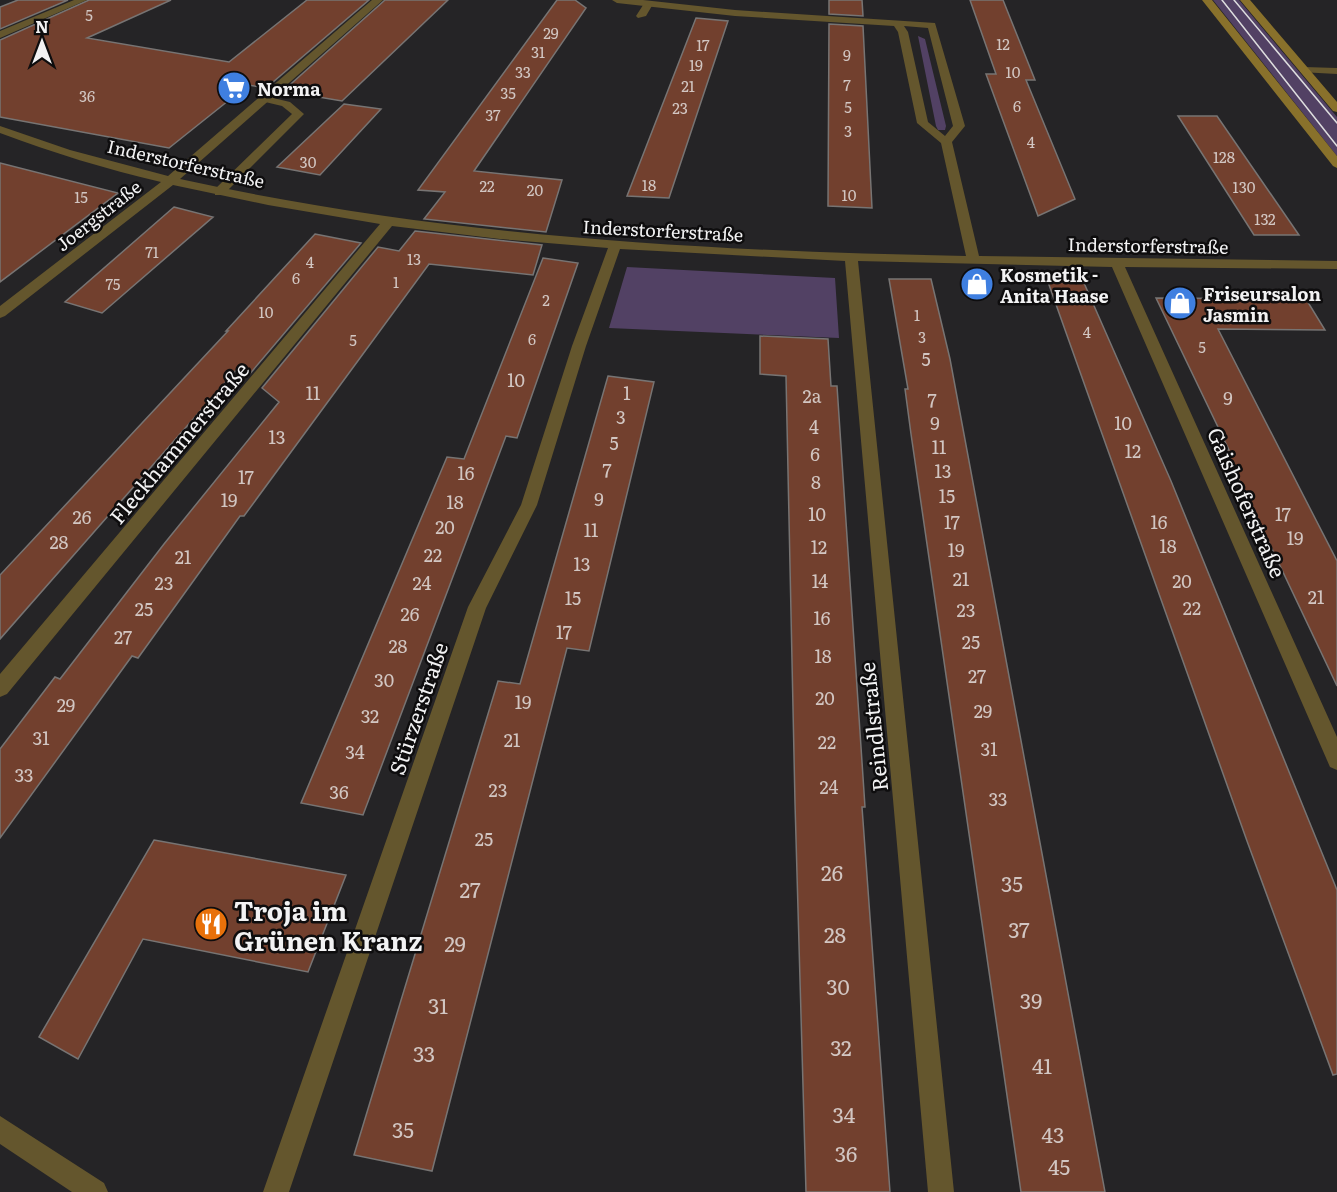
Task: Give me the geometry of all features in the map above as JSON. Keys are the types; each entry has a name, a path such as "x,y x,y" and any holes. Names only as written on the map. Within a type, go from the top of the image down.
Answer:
{"main road":[{"path":"1207,0 1337,164"},
{"path":"1245,0 1337,109"}],"street":[{"path":"0,35 82,0"},
{"name":"Joergstraße","path":"0,313 170,181 378,0"},
{"path":"617,0 735,13 932,25 959,126 946,142"},
{"path":"641,16 648,4"},
{"path":"898,24 903,32 923,123 946,142 973,260"},
{"path":"1304,70 1337,71"},
{"path":"219,192 298,114 286,104 265,99"},
{"name":"Inderstorferstraße","path":"0,129 104,164 170,181 388,223 615,246 851,258 1337,266"},
{"name":"Fleckhammerstraße","path":"0,688 388,223"},
{"name":"Stürzerstraße","path":"276,1192 477,607 529,505 579,346 615,246"},
{"name":"Reindlstraße","path":"851,258 941,1192"},
{"name":"Gaishoferstraße","path":"1117,263 1337,760"},
{"path":"0,1129 95,1192"}],"shaded area":[{"path":"1213,0 1239,0 1337,117 1337,156"},
{"path":"918,36 925,39 946,126 945,130 938,130 936,126"},
{"path":"627,267 835,278 839,338 609,328"}],"building":[{"path":"18,0 68,0 0,29 0,7"},
{"path":"89,0 171,0 87,38 229,62 307,0 369,0 266,88 248,85 169,148 0,117 0,40"},
{"path":"385,0 448,0 342,101 283,91"},
{"path":"557,0 575,0 586,8 474,171 562,180 546,232 424,219 445,192 418,190"},
{"path":"829,0 862,0 863,16 829,14"},
{"path":"970,0 1003,0 1035,80 1026,80 1075,199 1038,216 986,74 996,74"},
{"path":"696,18 728,21 669,198 627,196"},
{"path":"829,24 863,26 872,208 828,206"},
{"path":"344,104 381,109 320,175 277,167"},
{"path":"1178,116 1217,116 1299,235 1254,235"},
{"path":"0,163 118,193 0,282"},
{"path":"174,207 213,217 102,313 65,302"},
{"path":"415,231 542,245 533,275 429,264 244,516 240,516 138,658 132,656 0,838 0,749 55,677 60,679 164,544 279,402 262,388 378,247 399,251"},
{"path":"315,234 361,243 248,376 238,368 0,639 0,575 228,331 226,331"},
{"path":"543,258 578,263 517,438 506,436 363,815 301,803 447,457 464,459"},
{"path":"889,279 931,279 950,359 1105,1192 1021,1192 911,434 905,389 908,389"},
{"path":"1048,282 1084,283 1171,481 1337,890 1337,1074 1333,1075 1247,841"},
{"path":"1156,298 1306,299 1325,330 1218,329 1337,561 1337,686 1225,450 1229,450"},
{"path":"760,336 828,339 831,386 837,386 865,807 862,807 890,1192 806,1192 786,376 760,374"},
{"path":"608,376 654,382 589,651 567,648 432,1171 354,1155 498,681 520,684"},
{"path":"154,840 346,875 308,972 143,939 78,1059 39,1037"}],"tram line":[{"path":"1222,0 1337,146"},
{"path":"1234,0 1337,123"}],"place":[{"name":"Norma","path":"234,88"},
{"name":"Kosmetik - Anita Haase","path":"977,284"},
{"name":"Friseursalon Jasmin","path":"1180,303"},
{"name":"Troja im Grünen Kranz","path":"211,924"}]}
